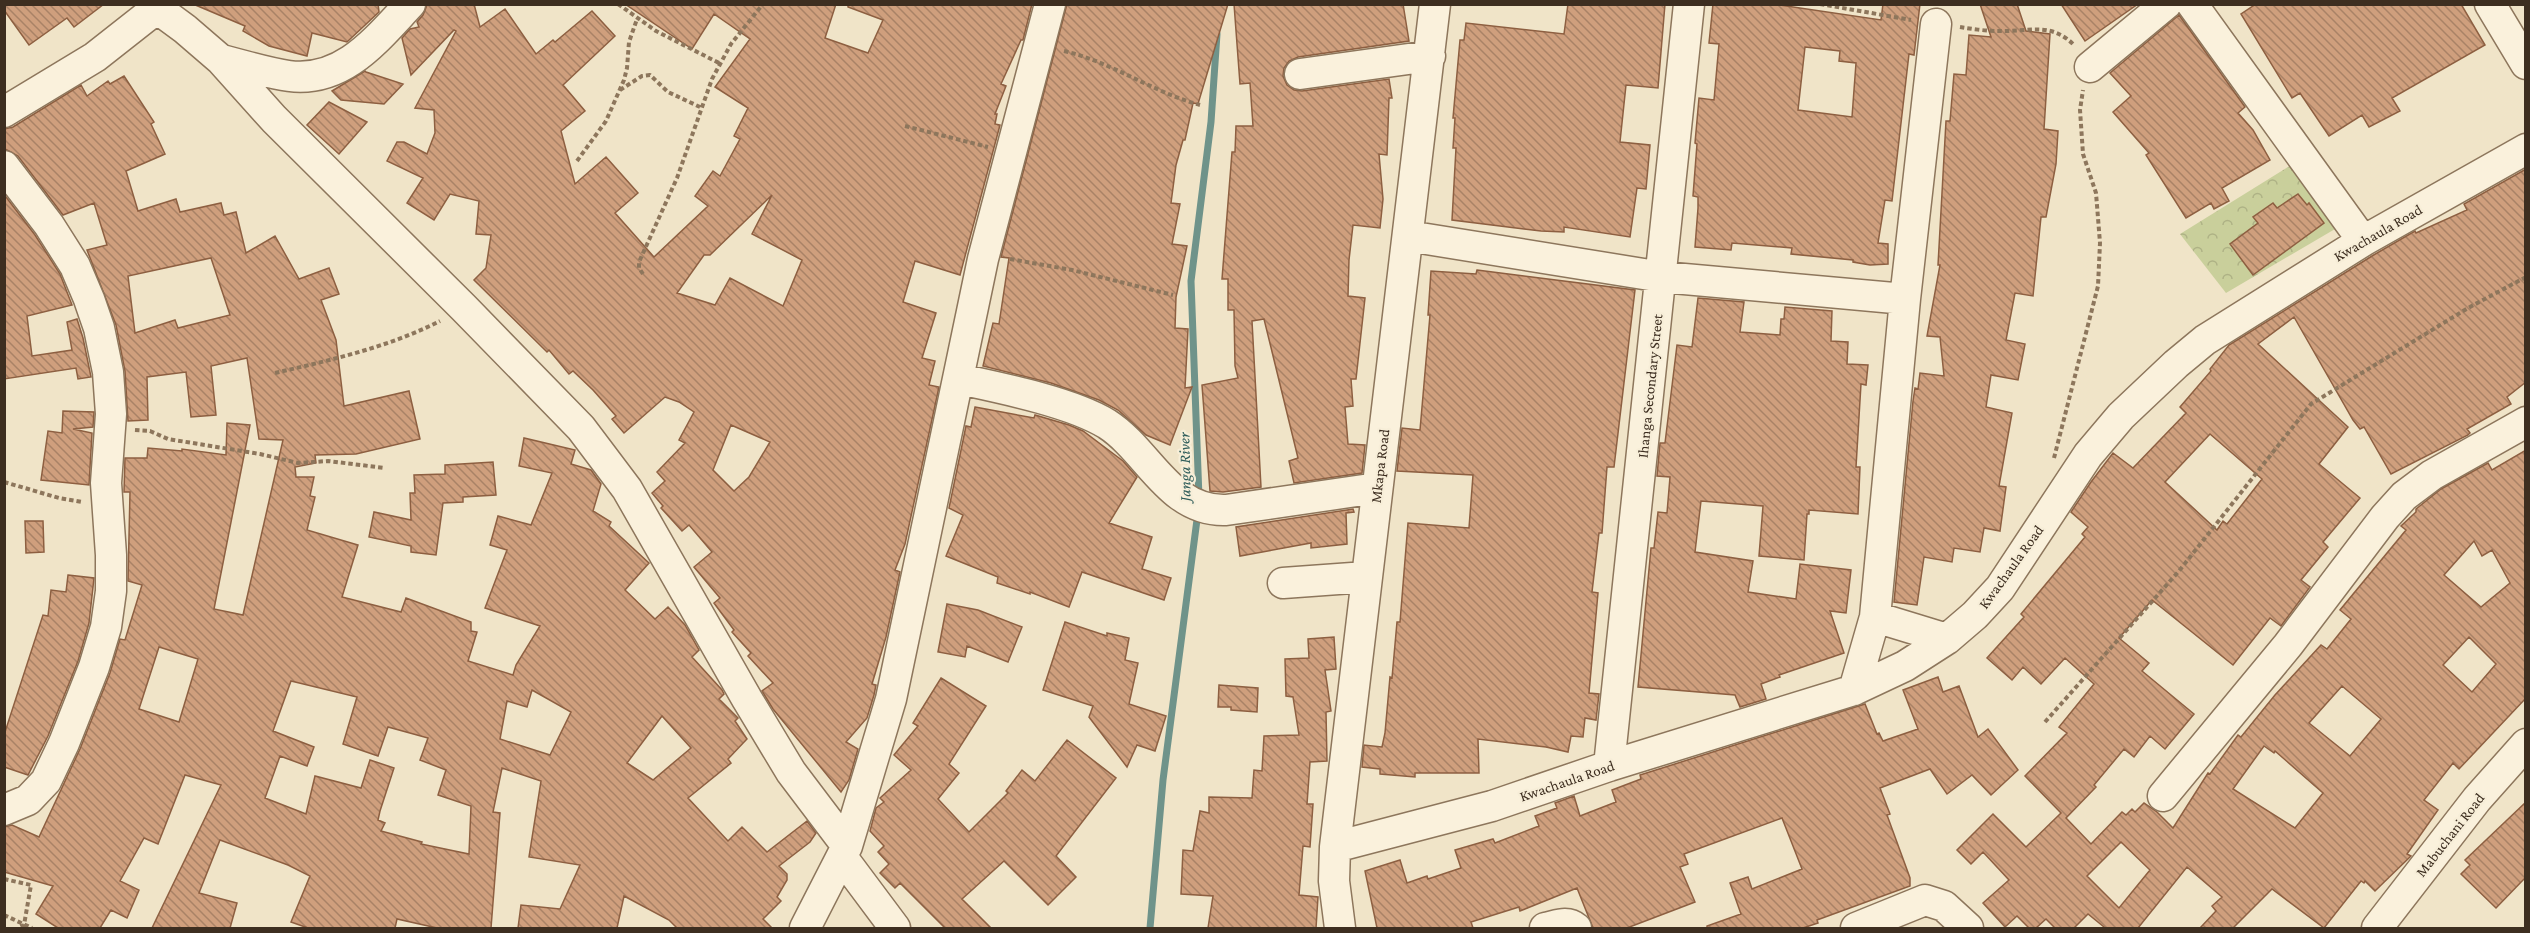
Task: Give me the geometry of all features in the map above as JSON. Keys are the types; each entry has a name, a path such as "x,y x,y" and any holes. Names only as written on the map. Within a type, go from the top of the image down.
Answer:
{"street":[{"path":"221,60 288,76 312,76 333,72 365,51 410,4"},
{"path":"805,928 844,851 891,699 985,249 1050,4"},
{"name":"Mkapa Road","path":"1340,928 1334,881 1335,847 1435,4"},
{"name":"Ihanga Secondary Street","path":"1609,766 1689,4"},
{"path":"2090,67 2166,4"},
{"path":"2192,4 2363,241"},
{"path":"2490,4 2526,64"},
{"path":"4,112 95,57 153,7 186,29 221,60 274,119 581,428 627,489 791,772 895,928"},
{"path":"1854,690 1875,617 1905,299 1936,24"},
{"path":"1300,74 1430,56"},
{"path":"274,119 288,76"},
{"name":"Kwachaula Road","path":"1335,847 1492,806 1609,766 1854,690 1905,666 1947,639 1975,615 2000,588 2088,455 2121,416 2205,340 2363,241 2526,149"},
{"path":"4,166 49,225 75,266 99,328 108,372 110,429 106,483 111,555 111,591 105,627 94,667 64,743 46,781 28,800 4,810"},
{"path":"1408,236 1662,277 1905,299"},
{"path":"959,379 1046,401 1089,415 1108,425 1166,483 1196,504 1226,510 1377,488"},
{"path":"2163,796 2288,645 2385,517 2404,496 2432,475 2526,422"},
{"path":"1283,583 1366,577"},
{"path":"1875,617 1947,639"},
{"name":"Mabuchani Road","path":"2377,928 2477,799 2526,744"},
{"path":"1856,928 1924,900 1944,906 1968,928"},
{"path":"1545,928 1562,924 1572,924 1576,928"}],"path":[{"path":"618,4 636,19 719,63"},
{"path":"644,274 639,268 639,262 677,178 700,107 719,63 763,4"},
{"path":"577,160 606,121 619,91 627,68 629,42 636,19"},
{"path":"1040,46 1086,56 1128,74 1173,98 1200,105"},
{"path":"2054,458 2098,286 2100,243 2096,193 2083,154 2080,110 2090,67"},
{"path":"619,91 642,76 650,75 668,92 700,107"},
{"path":"905,126 1012,153"},
{"path":"985,249 1001,258 1072,270 1173,295"},
{"path":"2045,722 2179,571 2311,404 2468,308 2526,277"},
{"path":"276,373 380,345 418,332 464,308"},
{"path":"110,429 150,431 168,439 260,454 298,463 328,461 386,468"},
{"path":"4,482 58,498 107,504"},
{"path":"4,879 31,885 24,925"},
{"path":"4,915 32,928"},
{"path":"18,928 24,925"}],"green space":[{"path":"2301,159 2347,222 2226,293 2180,234"}],"building":[{"path":"4,4 104,4 74,27 67,18 29,45 4,10"},
{"path":"193,4 378,4 379,12 347,42 312,33 307,56 269,46 243,31 245,26"},
{"path":"474,4 480,27 505,9 536,54 553,40 555,42 592,11 615,36 563,85 585,111 561,131 575,184 606,157 638,193 615,213 654,257 708,206 695,196 713,171 720,176 740,139 734,136 748,108 715,87 750,39 714,14 692,49 625,4 836,4 825,38 868,53 883,20 848,7 848,4 1032,4 1023,40 1001,84 1006,86 995,114 997,114 995,124 1000,125 960,275 915,261 903,302 936,313 922,358 935,361 929,385 939,387 905,544 895,570 900,572 886,637 872,684 876,685 874,695 867,718 846,742 858,749 849,780 841,792 773,709 762,691 773,683 748,656 751,653 732,632 734,630 714,603 720,598 694,567 712,552 689,525 682,531 661,508 663,506 652,493 665,481 657,472 685,443 679,440 694,412 679,402 665,397 624,433 612,419 616,416 593,390 573,371 569,374 549,350 547,352 474,280 486,268 491,235 476,234 479,201 450,194 434,220 407,203 423,178 387,161 397,142 404,142 427,154 435,133 434,110 415,108 456,31 454,30 411,75 402,38 410,29 419,27 417,22 427,5","holes":["772,195 752,234 802,260 783,306 730,278 715,305 677,293 704,255 710,255","731,425 770,442 749,477 734,491 713,470"]},
{"path":"1067,4 1228,4 1198,104 1193,103 1185,140 1183,140 1176,165 1171,203 1180,204 1172,244 1187,246 1176,297 1175,328 1188,329 1185,388 1192,387 1170,445 1146,435 1118,410 1099,400 1051,383 983,366 993,323 999,324 1009,258 1001,257"},
{"path":"1234,4 1403,4 1409,41 1298,57 1289,61 1284,68 1283,76 1287,85 1294,90 1302,91 1389,79 1392,98 1389,98 1387,155 1379,154 1383,199 1380,228 1353,225 1349,260 1348,296 1365,298 1356,379 1351,379 1353,406 1345,407 1348,444 1365,445 1362,473 1294,483 1289,461 1298,458 1264,319 1252,321 1261,487 1223,492 1210,491 1202,385 1238,378 1235,366 1234,310 1228,310 1228,279 1222,279 1236,126 1253,126 1250,83 1240,84"},
{"path":"1568,4 1665,4 1658,88 1626,85 1620,142 1650,145 1646,189 1637,188 1630,237 1564,227 1564,232 1541,231 1452,220 1456,148 1453,148 1455,118 1453,118 1460,40 1464,40 1466,23 1564,34"},
{"path":"1713,4 1773,4 1881,20 1883,4 1920,4 1914,55 1909,54 1892,201 1885,200 1878,243 1888,244 1888,264 1870,265 1853,262 1853,260 1791,254 1792,248 1732,243 1731,250 1695,247 1698,197 1693,196 1699,98 1714,100 1719,44 1709,43","holes":["1805,47 1840,51 1839,61 1856,63 1852,117 1798,110"]},
{"path":"1980,4 2017,4 2026,31 2050,34 2044,129 2058,131 2056,164 2046,217 2041,217 2033,296 2015,293 2006,340 2025,344 2018,380 1991,375 1986,407 2012,413 1999,486 2006,487 2000,531 1984,528 1980,552 1954,548 1952,562 1924,557 1917,605 1894,602 1913,401 1915,388 1918,389 1920,373 1944,376 1940,337 1927,336 1940,265 1938,265 1946,121 1950,121 1954,74 1966,75 1969,35 1991,37"},
{"path":"2061,4 2138,4 2085,41"},
{"path":"2256,4 2461,4 2485,45 2392,98 2400,111 2369,127 2362,115 2329,136 2300,93 2292,98 2241,14"},
{"path":"2179,15 2245,107 2238,113 2253,130 2270,160 2222,188 2229,201 2214,209 2211,203 2186,218 2146,155 2149,153 2113,112 2131,96 2110,73"},
{"path":"365,71 403,84 384,104 341,100 332,91"},
{"path":"124,76 154,122 151,124 165,154 126,171 138,211 176,199 180,212 221,203 224,215 236,212 246,253 275,236 299,279 329,268 339,294 321,300 336,340 344,406 409,391 420,439 356,454 315,455 316,463 295,467 296,477 314,477 310,496 315,497 307,530 358,545 342,597 401,612 406,598 471,622 471,631 477,632 468,661 513,675 516,665 540,626 485,608 507,550 490,545 498,516 531,525 552,473 519,466 524,438 575,450 571,464 591,470 601,484 593,511 611,522 609,526 649,563 625,590 655,619 668,607 685,625 699,650 692,657 722,690 724,694 719,699 738,718 735,721 747,739 728,759 731,763 688,798 728,841 742,827 767,852 807,821 816,833 810,842 779,866 787,874 787,880 777,897 781,901 763,919 772,928 677,928 669,920 624,896 617,928 518,928 521,905 560,909 580,865 529,857 541,781 502,768 493,812 500,813 491,928 437,928 397,919 395,928 308,928 291,922 310,876 288,865 220,840 199,893 237,903 230,928 152,928 221,785 185,775 158,844 144,838 120,881 139,890 127,918 111,910 100,928 58,928 36,914 53,886 4,872 4,827 12,825 39,837 80,749 110,673 120,639 125,640 142,585 128,581 130,492 124,492 125,458 147,458 148,448 182,451 182,449 226,455 227,423 250,425 214,609 243,615 283,440 259,439 247,358 211,366 216,415 191,417 186,372 147,377 148,420 128,421 125,371 116,325 87,250 107,245 94,203 63,215 18,156 5,149 4,129 13,127 81,85 87,96 108,81 110,84","holes":["211,258 230,315 178,328 175,320 135,333 128,276","159,647 198,659 179,722 139,709","291,681 357,697 343,744 378,756 388,727 428,738 420,760 446,770 438,795 471,806 469,854 421,844 422,842 381,831 385,823 378,820 394,768 370,760 361,788 315,776 306,814 265,798 280,756 307,766 314,747 273,731","532,690 571,712 550,755 500,739 507,701 527,707","662,716 691,748 653,780 627,763"]},
{"path":"329,102 367,122 339,154 307,125"},
{"path":"2526,169 2526,382 2507,397 2511,404 2467,429 2470,433 2468,435 2391,474 2364,427 2360,429 2353,420 2294,317 2258,344 2348,427 2319,464 2360,498 2323,542 2328,547 2301,580 2310,587 2281,626 2270,618 2233,665 2152,600 2119,638 2149,663 2142,671 2194,714 2165,749 2150,736 2134,757 2124,749 2094,785 2096,787 2066,818 2091,844 2122,812 2126,815 2132,809 2135,812 2144,803 2173,828 2208,773 2210,774 2238,735 2241,737 2275,695 2321,645 2327,649 2351,619 2340,610 2406,530 2401,526 2416,512 2416,509 2441,489 2488,463 2492,470 2526,450 2526,698 2459,769 2453,763 2424,800 2438,810 2407,854 2411,856 2375,891 2365,881 2364,883 2361,881 2324,928 2272,889 2233,928 2200,928 2216,911 2212,906 2222,897 2187,867 2138,928 2102,928 2104,927 2088,914 2074,928 2055,928 2046,919 2036,928 2029,928 2017,916 2005,927 1983,903 2009,880 1983,852 1971,864 1957,850 1993,814 2026,847 2061,813 2025,776 2067,733 2059,727 2094,684 2065,658 2041,684 2023,667 2012,680 1987,658 2024,617 2021,614 2085,537 2082,534 2088,527 2071,512 2113,453 2133,468 2186,413 2180,407 2211,371 2210,369 2229,345 2415,231 2416,233 2467,210 2464,204","holes":["2210,434 2262,479 2227,524 2223,521 2217,530 2165,482","2474,541 2482,556 2492,550 2510,583 2481,607 2444,575","2469,637 2496,664 2472,692 2443,665","2342,686 2381,719 2350,756 2309,723","2264,746 2274,753 2275,751 2323,793 2295,828 2233,789","2121,842 2150,870 2119,908 2087,876"]},
{"path":"2298,194 2307,205 2309,203 2324,223 2253,275 2230,244 2258,223 2253,217 2273,203 2277,208"},
{"path":"6,197 35,235 60,274 72,305 27,316 32,356 72,350 67,322 77,319 91,377 78,379 76,368 4,379 4,199"},
{"path":"1477,270 1635,290 1614,467 1607,467 1602,533 1599,533 1592,592 1598,593 1589,693 1599,694 1596,720 1585,718 1583,737 1571,736 1568,752 1546,747 1478,739 1479,773 1415,773 1415,777 1380,774 1380,769 1362,767 1364,745 1382,747 1385,733 1397,622 1400,622 1408,523 1469,528 1473,475 1397,471 1402,428 1420,430 1430,315 1428,315 1431,271 1476,274"},
{"path":"1698,298 1744,302 1740,332 1780,335 1781,319 1784,319 1785,307 1832,311 1831,341 1848,342 1847,364 1868,365 1866,385 1861,384 1856,467 1860,467 1858,514 1809,510 1804,560 1759,556 1763,506 1701,501 1695,552 1753,561 1748,592 1796,599 1800,564 1851,570 1846,613 1830,611 1844,653 1779,675 1780,677 1761,684 1766,699 1740,707 1735,695 1638,687 1651,548 1654,548 1658,512 1667,513 1670,477 1657,476 1660,443 1665,443 1677,345 1692,347"},
{"path":"975,407 1034,418 1035,415 1069,425 1083,431 1123,461 1137,477 1109,523 1152,537 1142,569 1171,578 1164,600 1082,572 1069,607 1030,592 1030,594 997,583 998,577 946,556 963,515 949,508 966,426 971,427"},
{"path":"63,411 94,412 93,427 73,429 92,433 89,485 41,480 48,431 62,433"},
{"path":"493,462 496,495 463,497 463,502 443,503 436,555 411,552 411,546 369,537 374,512 411,520 410,493 415,493 414,475 445,474 445,465"},
{"path":"1353,509 1354,512 1346,513 1347,544 1311,548 1311,543 1240,556 1236,527"},
{"path":"25,521 43,521 44,552 26,553"},
{"path":"68,575 94,578 89,623 78,661 48,736 28,775 4,767 4,735 43,615 48,616 51,590 66,592"},
{"path":"947,604 978,610 1022,627 1008,662 967,646 965,657 938,652"},
{"path":"1065,622 1107,636 1107,633 1129,638 1125,660 1138,663 1129,704 1166,716 1155,751 1137,745 1127,767 1089,717 1093,706 1043,690"},
{"path":"1334,637 1336,669 1325,670 1331,711 1326,712 1327,761 1310,762 1307,804 1313,804 1310,847 1303,846 1299,895 1318,897 1316,928 1208,928 1213,896 1181,894 1183,850 1193,851 1200,811 1209,813 1209,797 1252,798 1254,770 1262,771 1264,736 1299,735 1293,697 1286,696 1285,659 1309,658 1308,639"},
{"path":"1938,677 1943,692 1959,686 1978,737 1988,729 2018,770 1991,795 1972,775 1947,794 1930,769 1880,788 1890,814 1887,815 1910,878 1910,886 1817,920 1818,923 1803,928 1707,928 1707,926 1741,914 1730,883 1748,877 1752,889 1802,869 1782,818 1684,854 1688,864 1680,867 1695,902 1627,928 1593,928 1577,888 1520,911 1519,907 1471,922 1473,928 1377,928 1365,871 1400,860 1407,883 1461,868 1455,850 1493,839 1495,843 1539,826 1535,816 1557,808 1555,803 1574,796 1580,816 1616,802 1612,790 1641,779 1640,775 1865,704 1877,734 1879,733 1883,741 1918,729 1903,690"},
{"path":"941,678 986,706 949,764 959,773 938,799 969,832 1008,793 1006,791 1022,770 1035,781 1067,740 1116,778 1056,856 1076,877 1048,905 1004,861 962,899 991,928 945,928 900,883 895,888 880,873 889,864 878,852 884,846 870,831 876,808 884,802 880,798 911,770 894,755 918,726 913,723"},
{"path":"1219,685 1258,688 1257,712 1218,707"},
{"path":"2526,802 2526,877 2496,908 2461,874 2470,865 2465,860"}],"waterway":[{"name":"Janga River","path":"1199,498 1191,281 1211,122 1217,34"},
{"name":"Janga River","path":"1150,928 1163,780 1198,512"}]}
